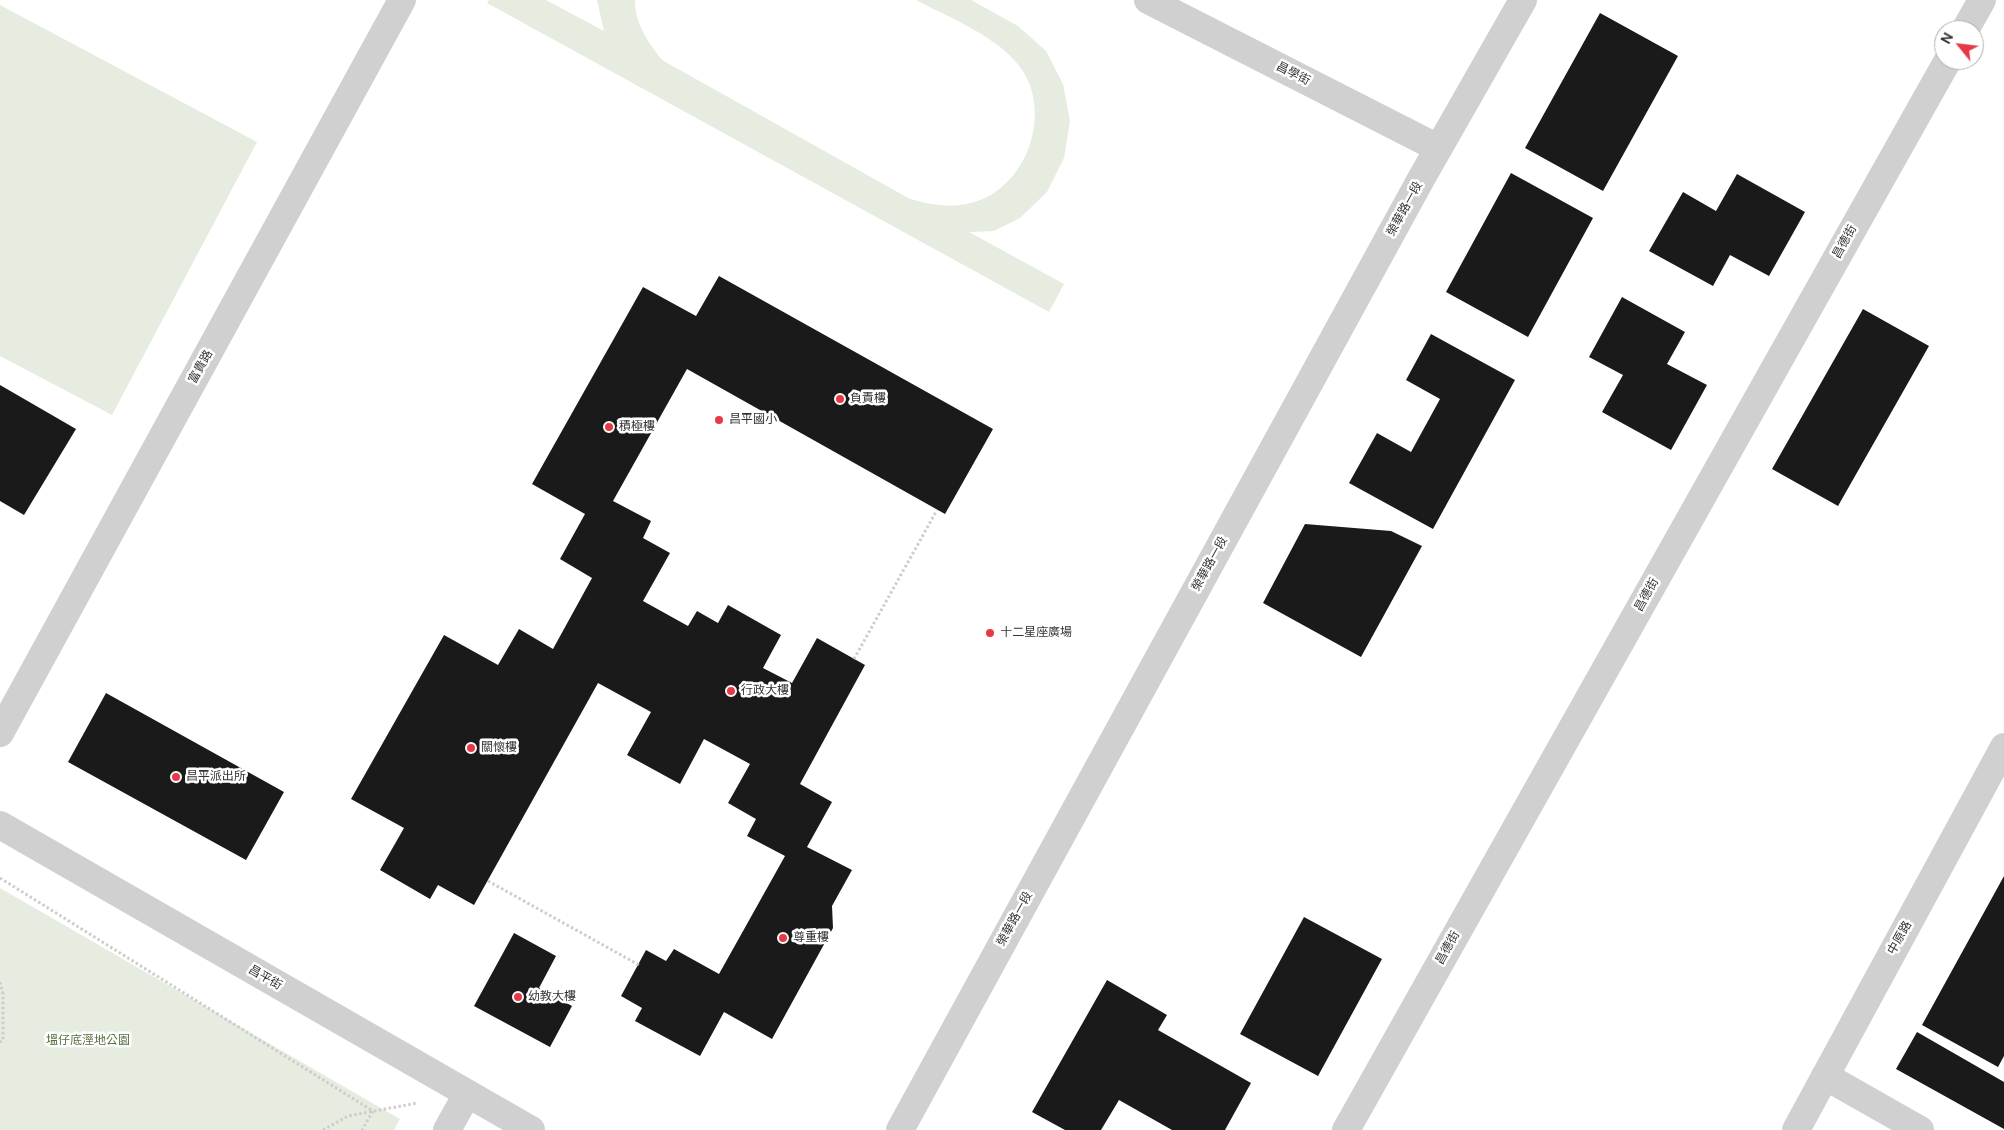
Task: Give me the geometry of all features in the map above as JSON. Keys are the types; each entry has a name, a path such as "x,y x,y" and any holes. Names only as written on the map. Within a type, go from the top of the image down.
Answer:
{"street":[{"name":"昌學街","path":"1148,0 1438,148"},
{"name":"榮華路一段","path":"900,1130 1438,148 1523,0"},
{"path":"1971,20 1982,0"},
{"name":"富貴路","path":"0,734 396,2"},
{"name":"昌德街","path":"1346,1130 1942,70"},
{"name":"中原路","path":"1796,1130 2004,747"},
{"name":"昌平街","path":"0,825 530,1130"},
{"path":"1825,1076 1920,1130"},
{"path":"447,1130 467,1094"}],"path":[{"path":"854,659 937,510"},
{"path":"0,878 373,1111"},
{"path":"488,881 639,965"},
{"path":"0,982 3,1040 0,1042"},
{"path":"323,1130 348,1116 467,1094"},
{"path":"362,1130 373,1111"}],"green space":[{"path":"489,0 546,0 604,31 597,0 635,0 640,25 647,39 662,60 910,199 951,206 966,204 987,197 1005,184 1019,167 1029,146 1034,125 1034,102 1028,81 1016,62 995,43 916,0 971,0 1018,26 1046,51 1063,84 1070,121 1064,158 1047,192 1020,218 994,231 969,232 1064,284 1049,312 487,3"},
{"path":"0,5 257,142 112,415 0,356"},
{"name":"塭仔底溼地公園","path":"0,888 400,1119 394,1130 0,1130"}],"building":[{"path":"1600,13 1678,56 1603,191 1525,148"},
{"path":"1511,173 1593,218 1528,337 1446,292"},
{"path":"1737,174 1805,212 1769,276 1730,255 1713,286 1649,251 1683,192 1716,211"},
{"path":"719,276 993,429 945,514 687,369 613,501 651,521 643,538 670,553 643,601 688,626 697,611 718,623 728,605 781,635 763,668 792,683 817,638 865,665 800,784 832,802 807,847 852,870 832,906 833,928 772,1039 724,1012 700,1056 635,1021 642,1008 621,996 646,950 666,961 674,949 719,974 785,856 747,836 756,819 728,803 750,764 704,739 680,784 627,755 651,712 598,683 474,905 438,885 430,899 380,870 404,828 351,799 444,635 498,665 519,629 553,649 592,578 560,559 585,514 532,484 643,287 696,316"},
{"path":"1622,297 1685,332 1667,364 1707,385 1671,450 1602,412 1623,375 1589,357"},
{"path":"1863,309 1929,346 1838,506 1772,469"},
{"path":"1431,334 1515,380 1433,529 1349,483 1377,433 1411,452 1440,399 1406,380"},
{"path":"0,385 76,429 24,515 0,501"},
{"path":"1305,524 1391,531 1422,546 1361,657 1263,603"},
{"name":"昌平派出所","path":"106,693 284,792 246,860 68,762"},
{"path":"2004,876 2004,1056 1998,1067 1922,1025"},
{"path":"1304,917 1382,959 1318,1076 1240,1034"},
{"name":"幼教大樓","path":"514,933 556,956 539,988 572,1006 550,1047 474,1006"},
{"path":"1107,980 1167,1015 1158,1030 1251,1083 1225,1130 1172,1130 1119,1100 1101,1130 1065,1130 1032,1112"},
{"path":"1917,1032 2004,1082 2004,1129 1896,1069"}],"place":[{"name":"負責樓","path":"840,399"},
{"name":"昌平國小","path":"719,420"},
{"name":"積極樓","path":"609,427"},
{"name":"十二星座廣場","path":"990,633"},
{"name":"行政大樓","path":"731,691"},
{"name":"關懷樓","path":"471,748"},
{"name":"昌平派出所","path":"176,777"},
{"name":"尊重樓","path":"783,938"},
{"name":"幼教大樓","path":"518,997"}]}
